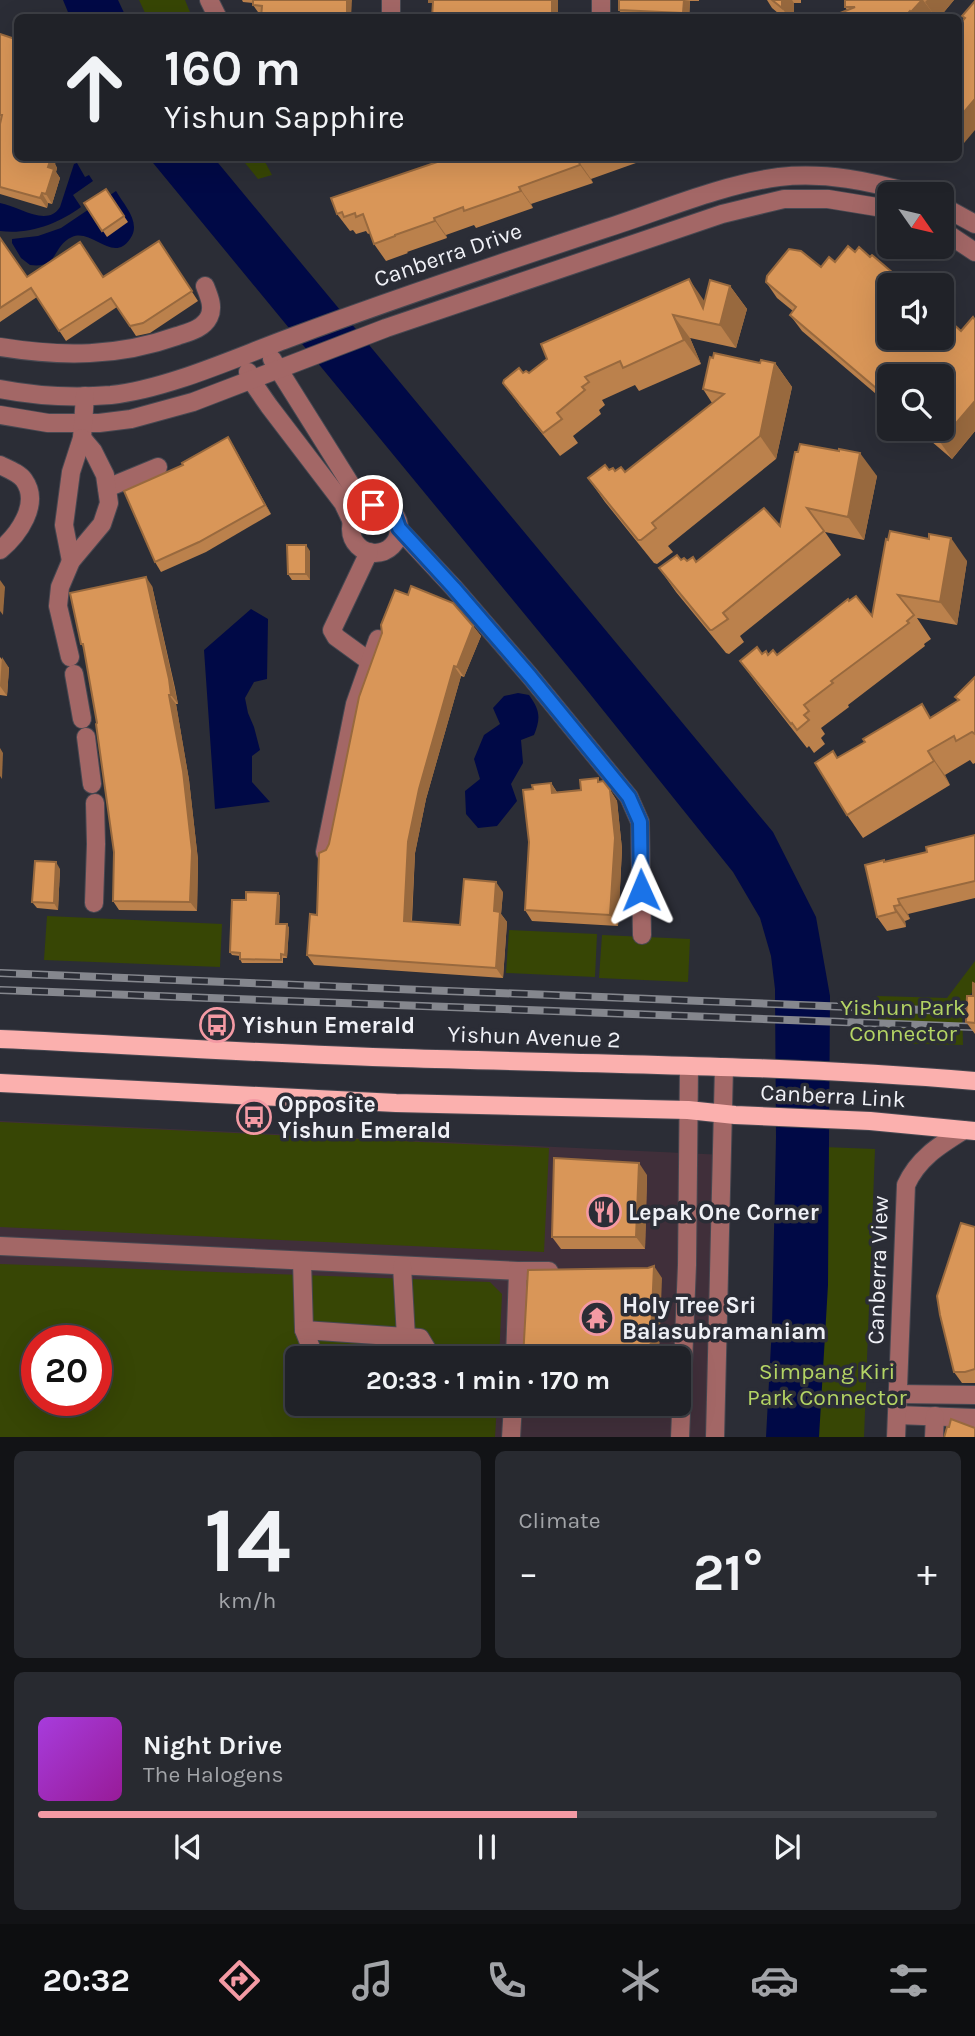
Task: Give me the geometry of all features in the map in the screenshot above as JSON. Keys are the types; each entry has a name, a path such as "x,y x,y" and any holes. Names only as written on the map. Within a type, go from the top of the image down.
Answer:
{"main road":[{"name":"Yishun Avenue 2","path":"0,1039 398,1058 689,1066"},
{"name":"Canberra Link","path":"689,1066 975,1081"},
{"path":"0,1083 396,1103 688,1110"},
{"name":"Canberra Link","path":"688,1110 870,1121 969,1131"}],"street":[{"name":"Canberra Drive","path":"0,389 41,396 85,396 113,395 147,388 372,307 727,188 779,177 829,176 877,182"},
{"path":"0,415 82,431 193,402 386,328 722,214 783,199 828,199 877,207"},
{"path":"954,213 975,224"},
{"path":"954,238 975,252"},
{"path":"0,347 39,353 86,354 153,344 198,329 208,319 212,308 205,286"},
{"path":"267,346 277,369 351,485 373,505 388,508 394,514 399,528 530,676 629,797 640,822 642,935"},
{"path":"242,356 251,380 343,503 352,522 353,537 362,549 376,553 390,548 398,537 399,528"},
{"path":"71,561 64,525 71,472 82,431 85,396"},
{"path":"82,431 105,475 109,503 102,524 71,561 60,587 58,606 84,728 92,785"},
{"path":"0,465 24,480 30,495 30,508 18,530 0,550"},
{"path":"107,488 159,467"},
{"path":"352,522 360,510 373,505"},
{"path":"369,552 332,629 336,637 369,662"},
{"path":"325,852 355,704 378,639"},
{"path":"94,803 94,903"},
{"path":"680,1437 687,1265 689,1066"},
{"path":"715,1437 729,1067"},
{"name":"Canberra View","path":"896,1437 906,1185 912,1171 924,1157 937,1147 969,1131"},
{"path":"0,1246 518,1271 573,1270"},
{"path":"302,1261 304,1330 310,1346"},
{"path":"402,1266 406,1337"},
{"path":"515,1346 518,1271"},
{"path":"304,1330 420,1338 425,1346"},
{"path":"898,1394 975,1395"},
{"path":"897,1415 975,1418"},
{"path":"511,1437 512,1416"},
{"path":"934,1437 935,1416"}],"shaded area":[{"path":"63,0 118,0 125,14 69,14"},
{"path":"151,161 216,161 773,832 816,917 830,996 828,1285 819,1437 766,1437 772,1326 776,1137 775,989 771,956 760,918 733,872 582,684"},
{"path":"77,163 85,177 89,175 93,181 73,195 81,207 63,218 32,230 0,231 0,203 40,216 54,213 60,207 74,164"},
{"path":"116,191 131,214 134,227 130,239 123,246 109,247 87,237 72,237 46,264 30,265 21,258 12,243 12,239 38,236 61,228"},
{"path":"251,609 268,619 267,679 254,682 245,698 260,750 252,756 252,782 270,802 215,809 204,650"},
{"path":"518,693 529,695 537,710 538,724 534,735 521,740 523,763 511,784 517,801 497,826 478,828 466,814 465,791 480,779 474,759 484,735 500,724 493,708 504,696"},
{"path":"0,1121 725,1155 715,1437 0,1437"}],"green space":[{"path":"139,0 185,0 191,14 146,14"},
{"path":"243,161 265,161 272,175 258,179"},
{"path":"47,916 222,924 220,967 44,960"},
{"path":"509,930 597,934 595,977 506,973"},
{"path":"602,935 690,939 688,982 599,978"},
{"name":"Yishun Park Connector","path":"975,961 975,988 962,1006 963,1045 879,1043 877,996 947,998"},
{"path":"0,1122 549,1148 544,1252 0,1227"},
{"name":"Simpang Kiri Park Connector","path":"798,1146 875,1149 864,1437 786,1437"},
{"path":"0,1264 490,1282 502,1294 500,1346 285,1346 285,1416 496,1416 495,1437 0,1437"}],"building":[{"path":"253,0 347,0 347,14 261,14 262,6 253,5"},
{"path":"552,0 552,14 432,14 433,2 429,2"},
{"path":"619,0 684,0 683,13 619,10"},
{"path":"772,0 782,0 782,8"},
{"path":"845,0 922,0 907,14 838,14 855,7 845,7"},
{"path":"975,1 975,99 962,114 962,22 965,18 962,16"},
{"path":"0,34 14,39 14,161 50,161 48,167 54,169 46,194 42,193 40,198 0,187"},
{"path":"440,161 582,161 579,162 580,165 519,187 521,191 464,211 463,207 434,218 435,221 374,244 363,214 356,217 355,213 344,217 342,212 337,214 331,198"},
{"path":"106,189 124,216 102,231 84,203"},
{"path":"0,238 27,277 80,242 103,277 159,241 192,291 143,323 130,326 111,298 59,331 31,288 0,308"},
{"path":"848,246 855,252 859,247 893,273 877,273 877,350 954,350 954,325 961,331 973,317 975,401 954,426 954,364 877,364 877,389 790,315 796,307 766,282 767,276 789,249 801,251 821,267 829,257 835,262"},
{"path":"689,279 703,308 710,280 730,286 720,325 673,315 684,340 623,368 620,361 585,377 589,382 582,387 585,390 557,413 562,419 543,433 503,383 519,368 523,373 529,373 547,359 541,344"},
{"path":"714,353 760,363 761,360 775,363 760,436 652,523 656,528 638,540 588,478 605,465 609,470 613,468 615,471 621,467 625,472 724,394 703,389 710,357 713,358"},
{"path":"228,437 265,505 199,542 155,562 124,491 183,465 182,463"},
{"path":"800,444 860,453 848,517 807,508 824,531 723,613 728,619 710,630 659,568 677,555 681,560 684,558 687,561 693,557 696,562 764,508 780,526 795,452 798,452"},
{"path":"890,531 929,539 929,534 951,538 940,602 898,595 914,615 907,621 909,623 831,681 833,683 804,705 809,711 804,715 809,720 797,730 740,661 757,647 762,654 766,651 768,655 773,650 777,655 848,599 849,601 856,596 872,616 886,539 888,540"},
{"path":"287,545 306,545 306,574 288,574"},
{"path":"146,577 169,679 169,695 183,771 192,851 190,902 113,901 114,852 97,723 83,644 70,593"},
{"path":"411,586 453,603 473,626 457,667 454,666 419,789 408,842 404,921 460,925 464,879 496,882 494,911 500,912 496,968 307,955 310,914 317,915 319,853 326,850 329,844 359,697 382,633 381,625 395,590 408,595"},
{"path":"975,677 975,734 972,732 956,741 954,736 928,751 934,761 847,815 815,763 833,751 837,758 922,704 930,718 959,700 955,697"},
{"path":"598,778 598,782 603,781 610,790 615,838 610,915 525,910 529,842 523,790 533,789 532,785 551,783 552,793 581,790 580,780"},
{"path":"975,835 975,881 898,899 900,905 894,906 896,912 877,917 865,865 927,852 926,847"},
{"path":"35,861 56,862 54,903 32,902"},
{"path":"246,892 278,893 276,924 287,924 285,955 281,954 281,960 240,959 240,953 230,952 232,900 246,900"},
{"path":"973,983 975,1023 966,1022 967,996 973,996"},
{"name":"Lepak One Corner","path":"554,1158 639,1163 636,1237 552,1237"},
{"path":"961,1223 975,1227 975,1369 954,1372 937,1296"},
{"name":"Holy Tree Sri Balasubramaniam","path":"654,1266 651,1346 524,1346 528,1270"},
{"path":"951,1419 975,1428 975,1437 944,1437"}],"railway":[{"path":"0,973 975,1012"},
{"path":"0,990 975,1027"}],"place":[{"name":"Yishun Emerald","path":"217,1025"},
{"name":"Opposite Yishun Emerald","path":"254,1117"},
{"name":"Lepak One Corner","path":"604,1212"},
{"name":"Holy Tree Sri Balasubramaniam","path":"597,1318"}],"route":[{"path":"373,505 388,508 394,514 399,528 530,676 629,797 640,822 641,890"}]}
